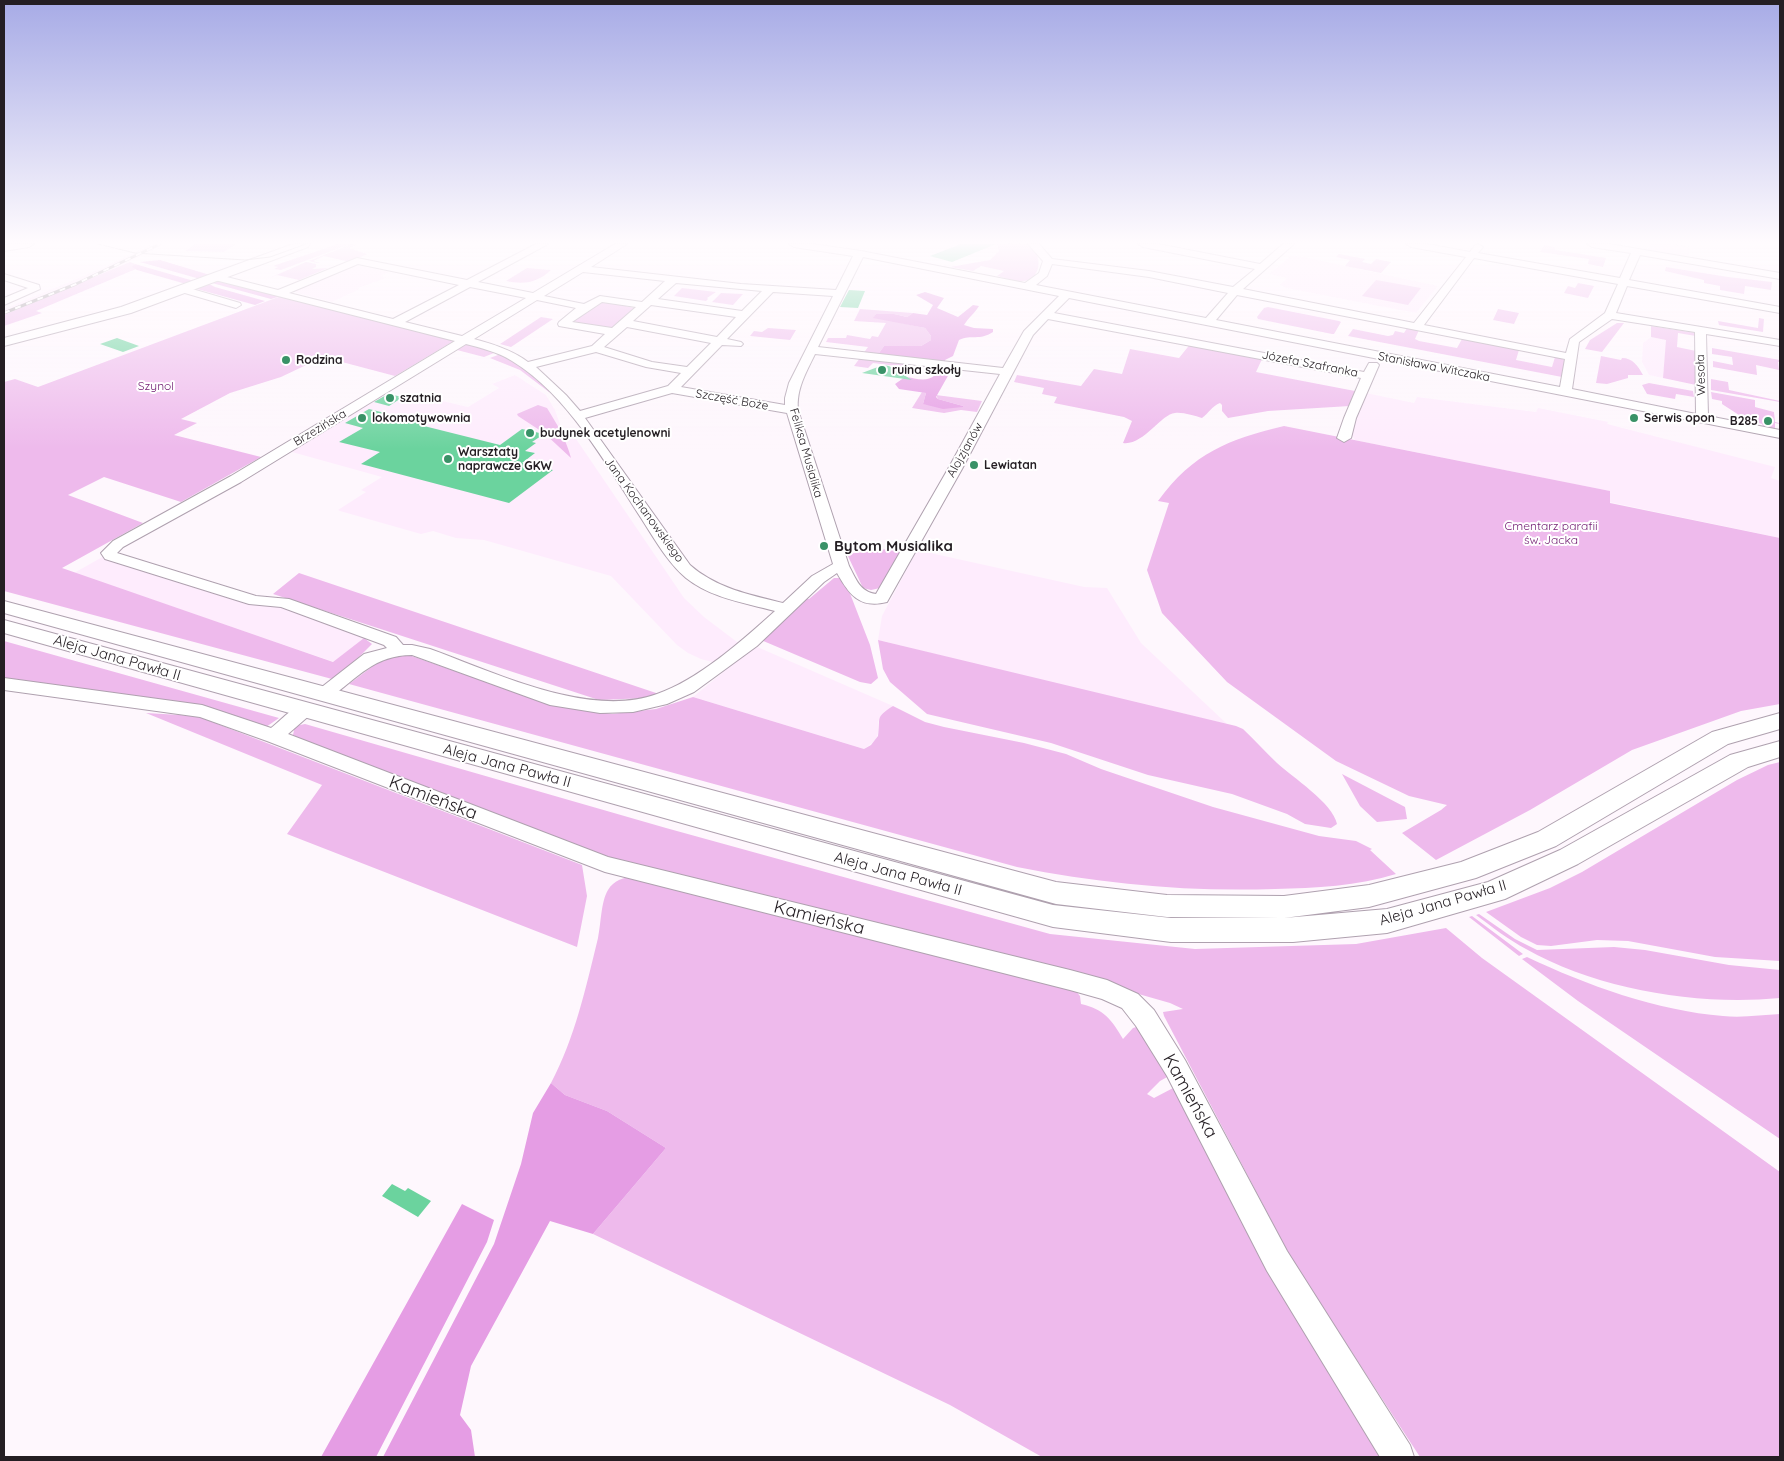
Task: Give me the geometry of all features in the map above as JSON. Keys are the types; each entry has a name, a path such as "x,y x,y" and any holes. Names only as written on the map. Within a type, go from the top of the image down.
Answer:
{"main road":[{"path":"4,342 119,312"},
{"name":"Aleja Jana Pawła II","path":"4,607 314,702 1053,916 1171,930 1294,930 1387,921 1495,890 1569,857 1739,761 1780,749"},
{"name":"Aleja Jana Pawła II","path":"4,626 314,702 1056,893 1167,906 1284,907 1370,896 1466,871 1547,839 1720,738 1780,721"}],"street":[{"name":"Jana Kochanowskiego","path":"356,312 505,351 557,391 578,416 675,556 696,578 729,594 787,608"},
{"path":"396,322 414,312"},
{"name":"Brzezińska","path":"398,650 390,641 283,602 255,601 110,556 109,553 118,544 236,479 511,312"},
{"path":"578,312 563,324 613,332"},
{"path":"526,366 596,348 635,312"},
{"path":"729,312 745,314"},
{"name":"Feliksa Musialika","path":"830,312 795,383 791,398 792,410 842,566 856,592 863,598"},
{"name":"Alojzjanów","path":"863,598 881,599 955,469 1028,333 1048,312"},
{"name":"Stanisława Witczaka","path":"1159,312 1780,434"},
{"path":"1209,322 1217,312"},
{"path":"1342,312 1570,357"},
{"path":"1417,327 1428,312"},
{"path":"1565,392 1574,341 1611,312"},
{"path":"578,416 672,389 745,314"},
{"name":"Józefa Szafranka","path":"1045,315 1368,376"},
{"path":"1610,315 1780,343"},
{"path":"624,322 737,344"},
{"name":"Wesoła","path":"1700,330 1702,419"},
{"path":"596,348 650,365 690,371"},
{"path":"811,350 1002,372"},
{"path":"1344,438 1368,376 1378,356"},
{"name":"Szczęść Boże","path":"672,389 792,410"},
{"path":"274,736 370,658 398,650 412,650 424,653 550,699 600,708 633,706 661,700 688,688 751,642 818,579 834,568 842,566"},
{"name":"Kamieńska","path":"4,684 202,711 274,736 605,864 1070,980 1107,990 1130,1001 1145,1018 1176,1068 1277,1261 1398,1457"}],"shaded area":[{"path":"4,312 13,312 4,316"},
{"path":"929,312 947,312 958,317 964,312 974,312 964,325 974,328 993,329 993,332 988,335 959,340 953,356 945,360 945,362 953,367 936,397 963,407 943,409 923,404 926,393 899,389 895,384 905,377 928,379 935,375 936,370 879,353 884,346 921,346 931,340 931,336 925,328 873,318 876,314 894,314 907,317 913,313 927,315"},
{"path":"1651,337 1667,340 1663,378 1649,375 1642,362 1643,343"},
{"path":"515,375 546,395 555,410 562,430 570,430 684,598 704,617 741,645 716,663 701,659 677,645 611,576 484,540 456,538 433,531 421,534 340,511 338,510 366,492 361,490 382,477 292,452 386,394 431,404 438,400 468,407 499,388 492,384"},
{"path":"1366,393 1414,403 1417,397 1536,412 1538,408 1608,422 1607,424 1775,467 1771,478 1780,481 1780,538 1609,502 1609,491 1355,440 1352,435 1360,402"},
{"path":"917,550 1084,587 1107,588 1141,643 1227,724 878,640 882,616"},
{"path":"106,555 264,606 281,606 353,632 364,638 334,662 74,573"},
{"path":"755,646 893,706 884,712 878,722 879,730 876,740 864,749 693,697"},
{"path":"551,1083 565,1095 607,1111 666,1148 593,1234 550,1221 471,1366 460,1415 471,1430 475,1457 383,1457 494,1244 521,1164 533,1113"},
{"path":"462,1204 494,1220 487,1242 376,1457 321,1457"}],"green space":[{"path":"11,312 42,313 4,326 4,315"},
{"name":"Szynol","path":"238,312 346,312 453,339 452,342 395,376 323,357 281,377 230,393 181,419 197,423 174,435 261,457 181,502 104,477 68,495 143,523 62,568 333,662 364,638 372,644 349,667 332,679 4,591 4,382 15,379 38,387"},
{"path":"586,312 629,312 612,328 569,324"},
{"path":"858,312 913,313 907,317 894,314 876,314 874,317 925,328 931,336 931,340 921,346 884,346 879,353 912,364 905,367 873,363 868,368 854,366 868,347 826,342 828,338 846,338 847,335 870,339 872,336 878,337 886,323 854,321"},
{"path":"1261,312 1294,312 1341,322 1334,334 1332,334 1258,319 1257,317"},
{"path":"1497,312 1519,313 1514,324 1493,320"},
{"path":"541,317 553,319 511,347 500,344"},
{"path":"1759,318 1764,319 1763,332 1719,325 1718,321 1758,328"},
{"path":"1617,323 1624,323 1602,352 1585,349 1590,340"},
{"path":"1651,326 1696,333 1696,336 1678,333 1677,347 1696,351 1696,385 1663,378 1666,340 1651,337"},
{"path":"768,328 796,330 790,340 750,336 754,331 762,332"},
{"path":"1407,328 1419,330 1415,339 1419,341 1457,348 1462,339 1519,350 1516,360 1552,367 1555,357 1565,360 1562,377 1348,336 1353,329 1388,336 1393,335 1395,331 1404,333"},
{"path":"469,343 499,351 484,357 457,350"},
{"path":"1191,343 1263,357 1256,372 1355,391 1350,406 1268,411 1228,418 1222,411 1220,403 1202,418 1182,413 1170,415 1138,440 1123,443 1132,421 1124,417 1054,403 1057,397 1042,394 1044,388 1014,382 1017,375 1081,386 1094,369 1122,374 1130,349 1179,358"},
{"path":"1712,348 1780,360 1778,362 1779,370 1756,365 1757,375 1713,367 1713,361 1733,365 1732,357 1712,354"},
{"path":"503,353 552,391 549,392 520,370 490,358"},
{"path":"1601,356 1621,360 1622,358 1629,359 1643,375 1628,375 1628,378 1607,384 1596,383"},
{"path":"1711,379 1728,382 1729,390 1780,402 1711,390"},
{"path":"1649,383 1693,391 1694,397 1676,394 1675,399 1647,394 1642,385"},
{"path":"922,392 926,393 923,404 963,406 938,399 936,395 982,401 977,412 961,410 944,413 912,408"},
{"path":"1711,392 1755,400 1755,407 1774,412 1775,422 1779,423 1780,421 1780,424 1775,423 1775,429 1742,417 1722,404 1722,401 1712,399"},
{"path":"538,405 547,408 564,438 571,458 544,433 517,414"},
{"name":"Cmentarz parafii św. Jacka","path":"1284,426 1610,491 1610,503 1780,538 1780,704 1741,711 1632,750 1530,810 1436,860 1402,833 1447,805 1409,796 1336,761 1227,682 1162,613 1147,570 1169,503 1158,501 1185,471 1214,450 1246,436"},
{"path":"904,547 880,588 871,590 863,588 847,554"},
{"path":"299,573 659,694 647,698 599,700 273,594"},
{"path":"834,578 844,578 870,645 878,678 871,684 860,682 761,640 806,599 809,599"},
{"path":"878,640 1236,726 1243,729 1277,763 1320,799 1334,816 1337,824 1331,828 1305,824 1287,814 1232,794 1148,775 1051,743 927,714 890,682 883,669"},
{"path":"4,641 279,718 266,727 4,679"},
{"path":"406,654 549,704 612,714 656,709 693,697 864,749 871,745 878,736 879,719 883,713 893,706 925,722 1066,754 1101,769 1213,807 1319,836 1356,841 1372,849 1370,850 1396,874 1352,884 1242,890 1146,886 1081,878 1017,867 349,684 381,660"},
{"path":"146,713 197,716 582,865 587,896 577,947 287,834 322,785"},
{"path":"305,724 666,828 1050,934 1195,949 1356,944 1446,928 1482,958 1780,1172 1780,1457 1420,1457 1293,1262 1164,1016 1163,1012 1183,1009 1170,1003 1100,983 611,858 323,751 293,735 295,726"},
{"path":"1780,762 1780,961 1715,957 1628,941 1597,940 1551,946 1537,945 1521,937 1486,912 1550,888 1582,872 1737,780 1768,765"},
{"path":"1342,774 1405,807 1407,819 1377,822 1360,806"},
{"path":"633,876 1069,983 1080,996 1081,1004 1096,1009 1106,1016 1123,1039 1133,1028 1143,1025 1169,1076 1160,1081 1147,1094 1154,1098 1175,1087 1269,1260 1388,1457 1042,1457 950,1405 593,1234 666,1148 607,1111 565,1095 551,1083 567,1048 579,1012 598,938 606,895 610,887 616,882"},
{"path":"1479,914 1515,939 1537,950 1614,947 1645,950 1729,965 1780,970 1780,998 1749,1000 1683,997 1617,985 1585,975 1526,949 1476,915"},
{"path":"1472,916 1523,954 1519,956 1469,917"},
{"path":"1527,957 1598,987 1673,1009 1730,1017 1780,1014 1780,1139 1578,1001 1522,959"}],"building":[{"path":"117,338 139,346 123,352 100,344"},
{"name":"ruina szkoły","path":"883,365 889,366 912,380 862,373"},
{"name":"szatnia","path":"388,394 403,397 389,406 374,402"},
{"name":"Warsztaty naprawcze GKW","path":"369,409 425,423 420,425 500,445 522,429 544,434 532,442 536,443 525,451 535,453 522,463 553,470 509,503 361,464 380,452 339,442 363,428 345,423"},
{"path":"392,1184 405,1191 408,1188 431,1201 418,1217 382,1196"}],"place":[{"name":"Rodzina","path":"286,360"},
{"name":"ruina szkoły","path":"882,370"},
{"name":"szatnia","path":"390,398"},
{"name":"lokomotywownia","path":"362,418"},
{"name":"Serwis opon","path":"1634,418"},
{"name":"B285","path":"1768,421"},
{"name":"budynek acetylenowni","path":"530,433"},
{"name":"Warsztaty naprawcze GKW","path":"448,459"},
{"name":"Lewiatan","path":"974,465"},
{"name":"Bytom Musialika","path":"824,546"}]}
